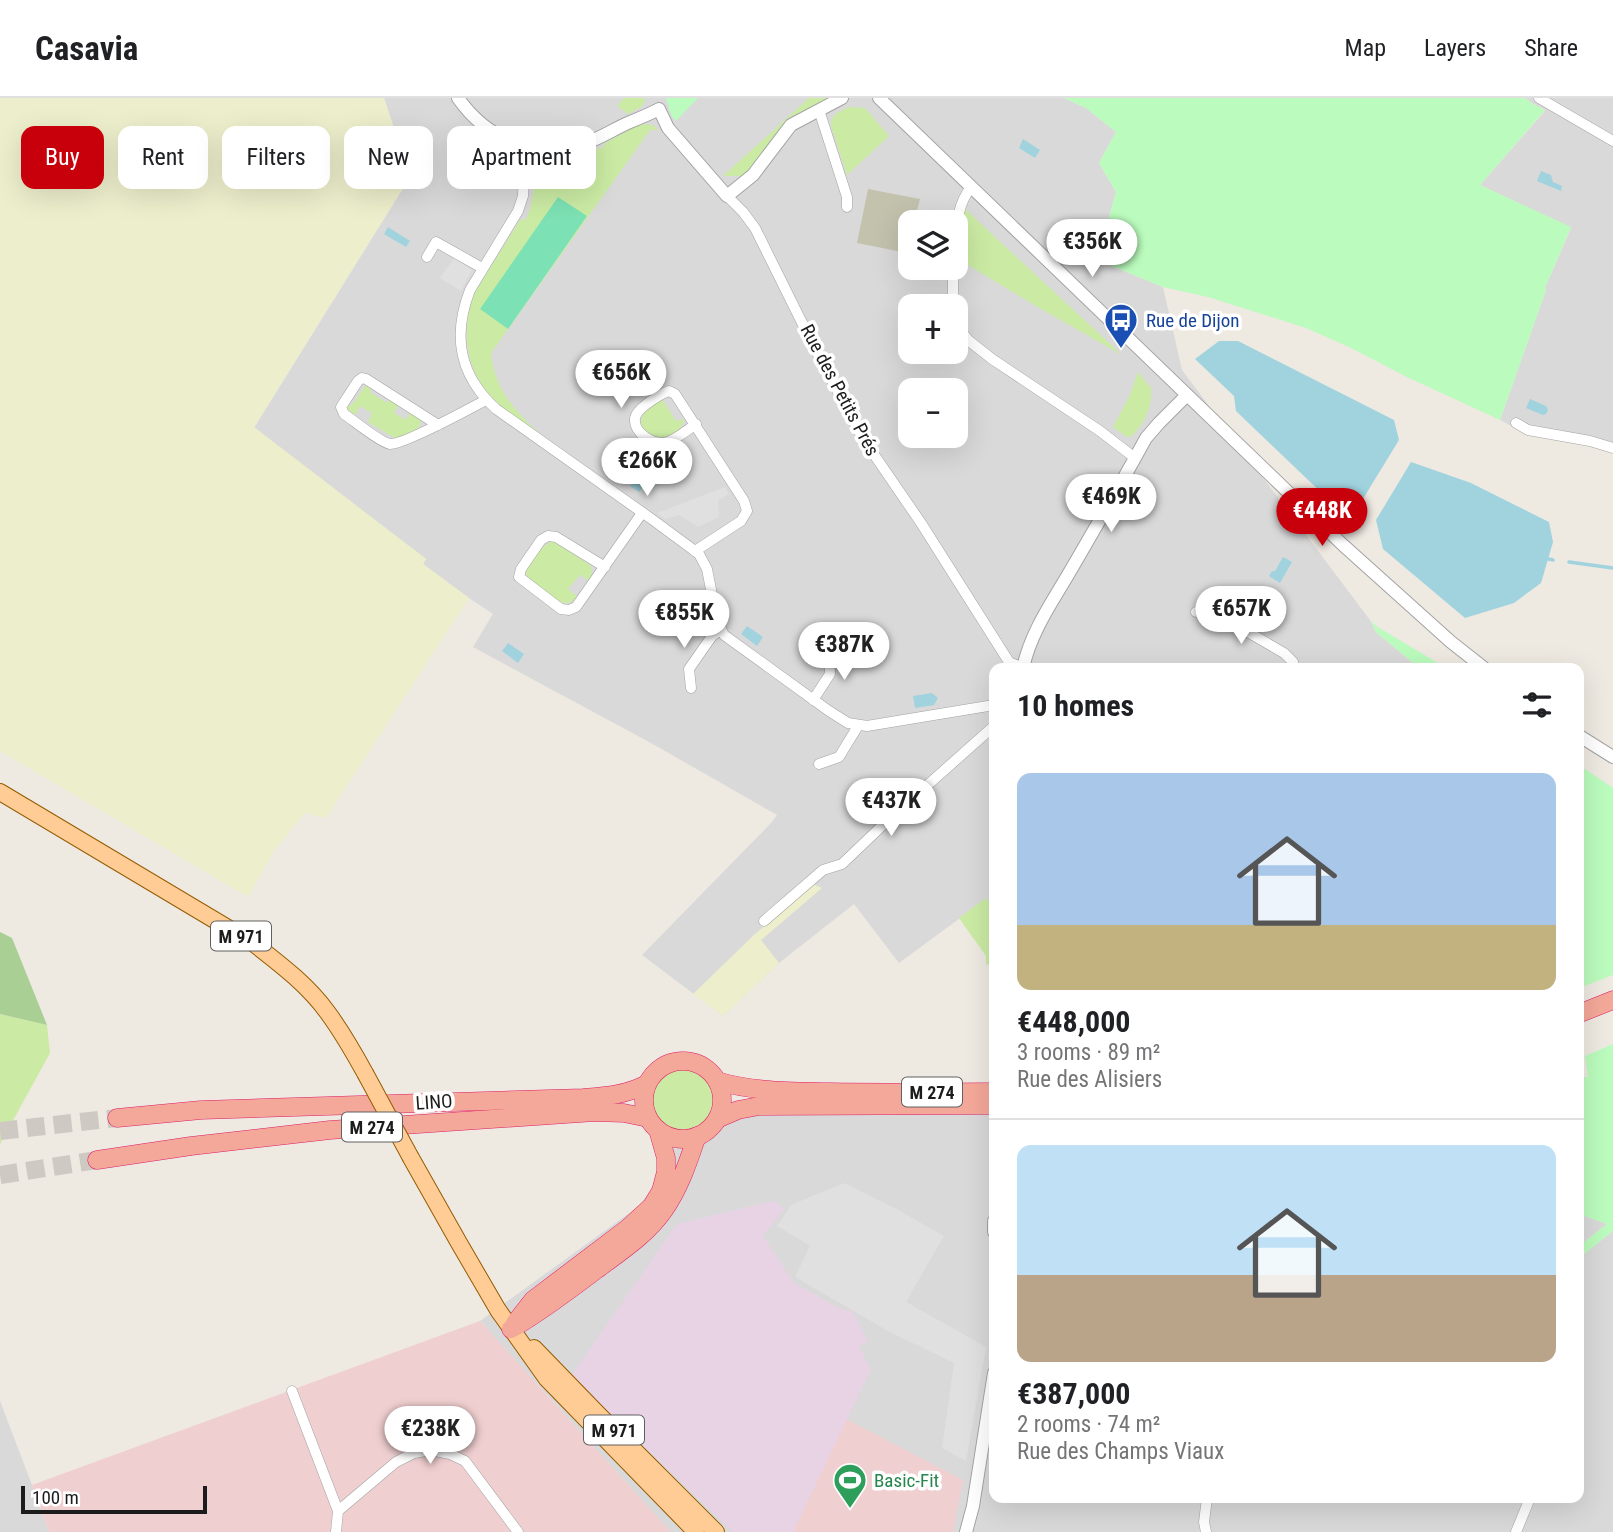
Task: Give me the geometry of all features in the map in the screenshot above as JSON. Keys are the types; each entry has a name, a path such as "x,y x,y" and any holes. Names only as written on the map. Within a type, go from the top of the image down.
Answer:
{"highway":[{"path":"1584,1012 1613,1000"},
{"path":"1584,1024 1613,1013"},
{"name":"LINO","path":"117,1118 201,1110 614,1096 647,1084 659,1068 678,1061 703,1067 717,1081 767,1090 989,1092"},
{"path":"511,1329 536,1315 645,1233 675,1193 697,1136 709,1129 717,1119 722,1100 717,1081"},
{"path":"511,1329 533,1300 628,1228 652,1206 661,1191 666,1158 644,1109 643,1098 647,1084"},
{"name":"M 274","path":"717,1119 738,1110 759,1106 989,1105"},
{"name":"LINO","path":"97,1160 330,1130 595,1112 624,1113 653,1124 674,1138 697,1136"}],"main road":[{"name":"M 971","path":"0,792 243,937 301,982 328,1012 347,1041 458,1243 511,1329 547,1380 696,1532"},
{"name":"M 971","path":"511,1329 530,1343 716,1532"}],"street":[{"path":"458,98 484,126"},
{"path":"727,196 753,175 791,125 842,98"},
{"path":"879,98 1356,557 1478,663"},
{"path":"1539,98 1613,141"},
{"path":"596,138 657,104"},
{"name":"Rue des Petits Prés","path":"657,104 668,128 755,228 862,438 921,523 1011,663"},
{"path":"819,110 847,197 846,208"},
{"path":"959,210 971,187"},
{"path":"523,189 518,211 470,290 462,319 462,354 466,369 486,400 695,551 707,569 720,630 728,639 848,723 858,726 876,725 989,706"},
{"path":"427,257 436,242 482,268"},
{"path":"968,340 1135,458"},
{"path":"438,425 366,379 358,381 341,407 344,414 385,442 395,444 438,425 486,400"},
{"path":"695,551 741,521 747,511 744,501 696,424 676,394 669,391 662,393 637,412 635,419 644,436 657,442 669,441 696,424"},
{"path":"1024,663 1028,647 1041,619 1152,430 1187,395"},
{"path":"1516,423 1528,430 1613,448"},
{"path":"605,567 556,537 548,536 541,540 521,569 519,578 561,609 576,607 605,567 642,513"},
{"path":"1196,612 1213,611 1284,653 1293,663"},
{"path":"691,688 689,669 712,636 720,630"},
{"path":"814,700 830,674 829,651"},
{"path":"819,764 838,757 858,726"},
{"path":"764,921 823,870 842,864 989,730"},
{"path":"1584,739 1613,757"},
{"path":"292,1391 338,1511 335,1532"},
{"path":"966,1532 973,1506 989,1405"},
{"path":"338,1511 396,1462 414,1453 431,1450 465,1461 518,1532"},
{"path":"1206,1532 1204,1522 1207,1503"},
{"path":"1516,1532 1528,1503"}],"shaded area":[{"path":"0,98 384,98 393,126 344,126 344,189 403,189 254,427 426,559 423,564 469,598 326,818 305,813 276,848 248,897 0,751"},
{"path":"384,98 1064,98 1086,108 1116,132 1099,163 1116,192 1097,260 1163,287 1182,370 1370,620 1376,632 1413,663 989,663 989,903 986,899 899,963 854,904 779,963 723,1016 642,955 777,815 473,647 493,614 423,564 426,559 254,428 403,189 433,189 433,126 393,126"},
{"path":"1525,98 1613,98 1613,451 1521,431 1500,420 1545,288 1571,228 1480,185 1544,112 1545,110"},
{"path":"868,189 920,199 917,210 898,210 898,251 857,243"},
{"path":"454,258 472,270 461,291 440,278"},
{"path":"725,487 729,494 718,501 719,517 698,527 679,515 665,519 657,513"},
{"path":"813,884 822,888 761,940 779,963 723,1016 693,994 755,934"},
{"path":"989,1110 989,1503 1584,1503 1584,1254 1613,1231 1613,1532 671,1532 480,1321 639,1206 657,1179 659,1162 655,1142 700,1141 719,1124 749,1112"},
{"path":"844,1183 944,1236 906,1302 986,1347 966,1461 942,1448 954,1363 888,1331 795,1277 810,1246 777,1226 791,1205"},
{"path":"774,1201 784,1209 763,1236 794,1283 842,1310 852,1311 868,1341 859,1347 871,1369 793,1532 733,1532 571,1376 677,1224"},
{"path":"1584,1216 1607,1224 1584,1242"},
{"path":"480,1321 671,1532 49,1532 32,1485"},
{"path":"0,1401 32,1485 49,1532 0,1532"},
{"path":"846,1419 963,1480 953,1532 793,1532"}],"green space":[{"path":"624,98 644,98 645,102 628,114 617,106"},
{"path":"666,98 698,98 676,121 671,115"},
{"path":"809,98 830,98 781,127 742,176 723,176"},
{"path":"1064,98 1525,98 1545,110 1480,185 1571,227 1545,288 1500,420 1306,328 1208,297 1163,287 1097,260 1116,192 1099,163 1116,132 1086,108"},
{"path":"849,107 865,108 889,136 847,175 831,122 834,116"},
{"path":"653,125 658,130 650,130 491,353 496,376 506,396 536,432 497,403 478,379 468,351 467,322 470,307 475,292 520,220 526,219 534,190 532,189 596,189 596,150 636,126"},
{"path":"558,197 587,216 508,329 480,309"},
{"path":"968,211 1122,355 968,265"},
{"path":"1138,372 1151,388 1151,401 1140,426 1132,436 1127,437 1113,427 1129,397"},
{"path":"366,385 371,388 370,392 387,403 390,399 398,406 394,413 406,420 410,412 421,418 420,426 399,439 368,422 372,413 360,406 355,415 347,409 348,404 351,406"},
{"path":"662,399 676,421 685,419 672,435 663,437 647,433 641,422 644,414"},
{"path":"551,541 591,567 589,581 580,575 568,589 578,597 573,602 553,599 528,581 526,572 529,566"},
{"path":"1370,620 1438,663 1413,663 1376,632"},
{"path":"1584,768 1613,788 1613,975 1584,986"},
{"path":"986,898 989,902 989,965 986,964 986,956 959,918"},
{"path":"0,932 12,938 47,1025 0,1014"},
{"path":"0,1014 47,1025 50,1053 0,1144"},
{"path":"1613,1044 1613,1231 1584,1254 1584,1242 1607,1224 1584,1216 1584,1077 1588,1077 1585,1056"},
{"path":"682,1068 704,1077 713,1099 704,1121 682,1130 660,1121 651,1099 660,1077"}],"water":[{"path":"1023,139 1040,150 1035,158 1019,148"},
{"path":"1541,171 1551,175 1553,182 1562,186 1561,191 1537,181"},
{"path":"388,227 410,241 406,247 384,234"},
{"path":"1219,341 1238,341 1394,420 1399,440 1350,520 1236,411 1234,396 1195,359"},
{"path":"1530,399 1546,406 1546,414 1526,408"},
{"path":"1411,462 1471,483 1549,522 1553,542 1541,583 1514,603 1465,618 1383,549 1376,520"},
{"path":"641,471 651,477 639,492 630,486"},
{"path":"1283,557 1292,562 1280,583 1269,576"},
{"path":"747,626 763,637 757,646 741,634"},
{"path":"508,643 524,654 518,663 502,651"},
{"path":"932,693 938,698 934,705 915,708 913,696"}],"waterway":[{"path":"1544,558 1553,560"},
{"path":"1569,562 1613,568"}],"tunnel":[{"path":"0,1131 117,1118"},
{"path":"0,1175 97,1160"}],"place":[{"name":"Rue de Dijon","path":"1121,350"},
{"name":"Basic-Fit","path":"850,1510"}]}
